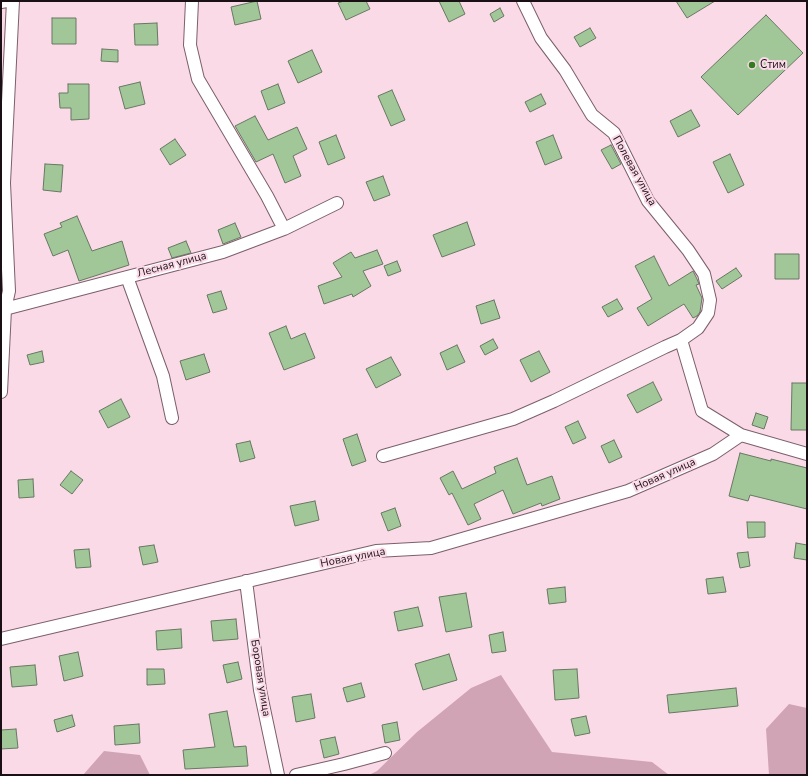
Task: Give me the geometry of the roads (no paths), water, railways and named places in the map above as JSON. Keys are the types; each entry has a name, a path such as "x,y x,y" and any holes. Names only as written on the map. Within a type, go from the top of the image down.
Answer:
{"street":[{"path":"1,2 7,1"},
{"path":"1,392 3,310 9,290 4,183 5,73 13,1"},
{"path":"192,1 190,46 198,79 267,196 284,229"},
{"name":"Полевая улица","path":"383,456 513,419 554,401 681,340 698,328 708,313 710,300 704,274 688,250 648,200 614,133 592,115 565,70 541,38 523,1"},
{"name":"Лесная улица","path":"3,310 223,252 284,229 337,203"},
{"path":"127,277 163,376 172,418"},
{"path":"681,340 702,411 741,435 807,454"},
{"name":"Новая улица","path":"1,639 376,551 431,548 628,492 713,454 741,435"},
{"name":"Боровая улица","path":"246,581 260,690 278,775"},
{"path":"296,775 385,753"}],"place":[{"name":"Стим","path":"752,65"}]}
